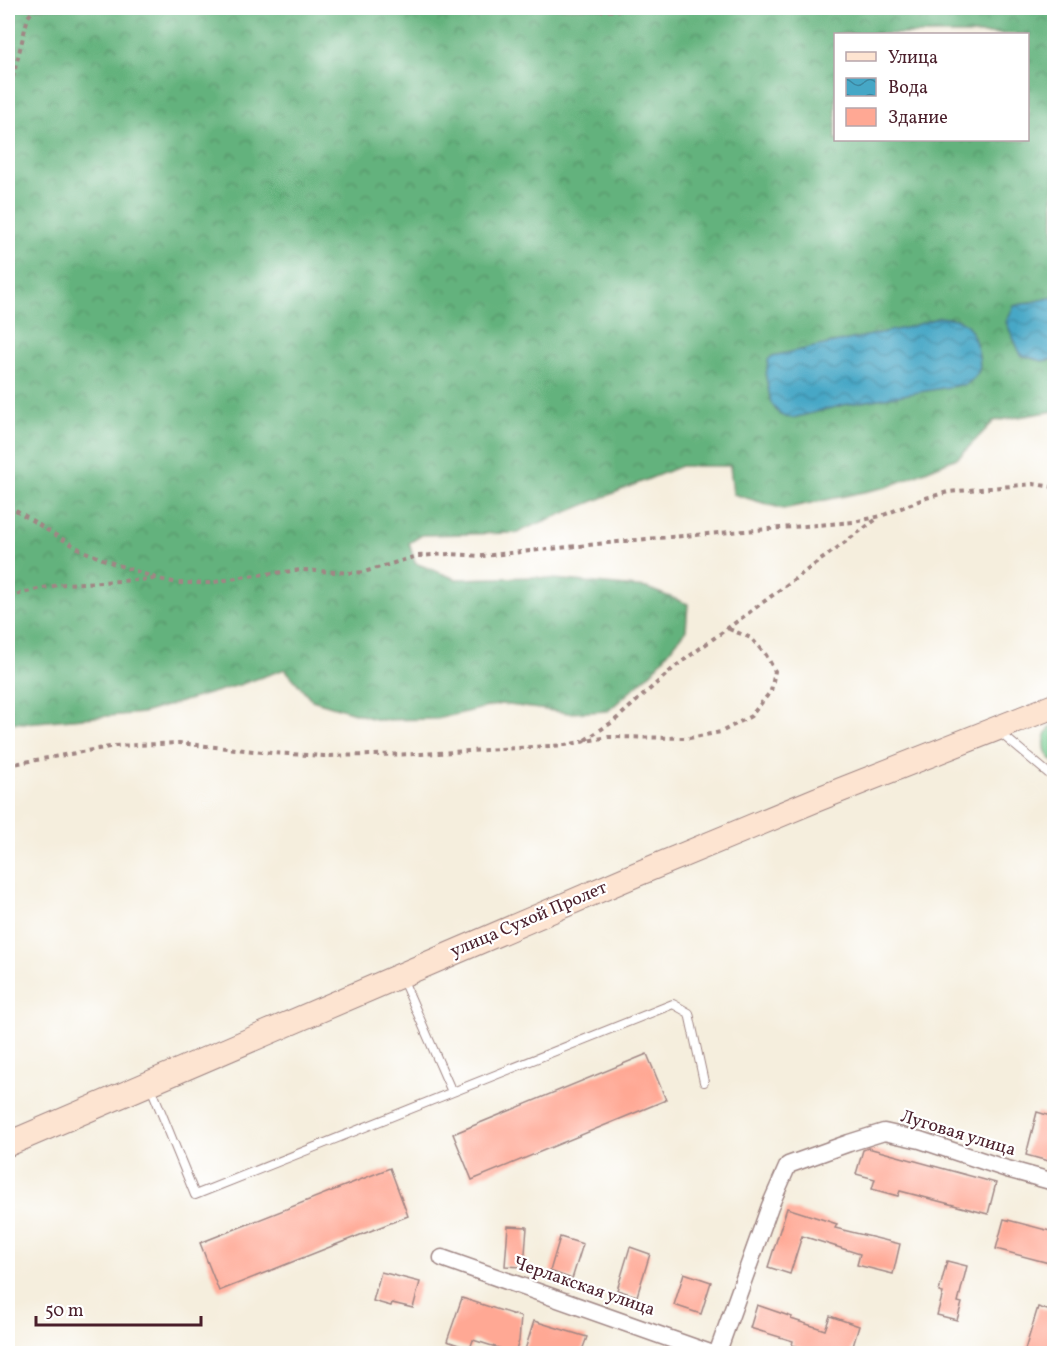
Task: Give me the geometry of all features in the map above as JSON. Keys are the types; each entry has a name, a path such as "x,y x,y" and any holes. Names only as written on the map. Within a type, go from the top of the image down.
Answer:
{"main road":[{"name":"улица Сухой Пролет","path":"8,1144 740,831 1054,706"}],"street":[{"name":"Луговая улица","path":"715,1353 770,1206 788,1165 884,1132 920,1140 1054,1182"},
{"name":"Черлакская улица","path":"442,1258 715,1353"}],"lane":[{"path":"995,729 1054,778"},
{"path":"401,975 452,1092"},
{"path":"149,1083 195,1195 674,1004 689,1013 704,1082"}],"path":[{"path":"8,95 28,17 35,8"},
{"path":"581,8 648,8"},
{"path":"8,505 83,550 115,564 178,583 210,583 302,570 357,573 417,556 450,554 482,556 646,539 854,522 881,516 948,492 1032,484 1054,487"},
{"path":"583,742 614,722 676,666 881,516"},
{"path":"8,597 64,584 159,579"},
{"path":"8,765 115,746 179,743 324,756 490,751 565,745 608,737 690,738 721,732 751,716 771,691 775,671 766,655 751,638 729,628"},
{"path":"8,637 8,668"}],"green space":[{"path":"8,8 1054,8 1054,297 1014,306 1042,361 1054,359 1054,411 994,421 959,457 887,487 783,509 733,494 730,466 681,466 515,533 422,535 409,543 415,563 456,579 534,577 647,588 688,604 686,630 654,670 608,711 569,713 501,704 436,719 378,720 312,700 285,669 143,713 25,723 8,722"},
{"path":"1054,724 1054,762 1045,748 1045,738"}],"water":[{"path":"1054,297 1054,359 1042,361 1021,355 1006,322 1014,306"},
{"path":"940,317 961,321 967,325 975,340 980,365 977,374 967,384 844,405 793,418 780,415 771,403 766,377 768,360 772,356 909,327"}],"building":[{"path":"647,1054 666,1100 472,1180 453,1134"},
{"path":"1037,1112 1054,1117 1054,1135 1048,1161 1026,1155"},
{"path":"868,1148 996,1183 988,1214 900,1191 898,1196 872,1189 875,1179 856,1174 863,1150"},
{"path":"390,1168 408,1216 219,1291 200,1243"},
{"path":"787,1208 837,1224 835,1228 900,1244 893,1274 857,1265 860,1254 802,1236 790,1274 768,1267"},
{"path":"1004,1219 1054,1232 1049,1263 996,1249"},
{"path":"508,1226 527,1227 524,1267 505,1266"},
{"path":"560,1237 583,1244 572,1279 550,1271"},
{"path":"630,1247 650,1254 637,1296 617,1290"},
{"path":"947,1261 967,1266 958,1302 962,1303 957,1320 937,1315 943,1293 939,1292"},
{"path":"381,1272 420,1282 413,1308 392,1303 391,1306 373,1301"},
{"path":"684,1273 711,1282 701,1314 674,1305"},
{"path":"462,1298 521,1317 519,1341 515,1353 473,1340 470,1349 447,1341"},
{"path":"757,1305 825,1330 830,1316 859,1326 851,1353 819,1353 792,1345 793,1341 750,1328"},
{"path":"1038,1307 1054,1312 1054,1353 1024,1353"},
{"path":"534,1321 587,1337 581,1353 524,1353"}]}
